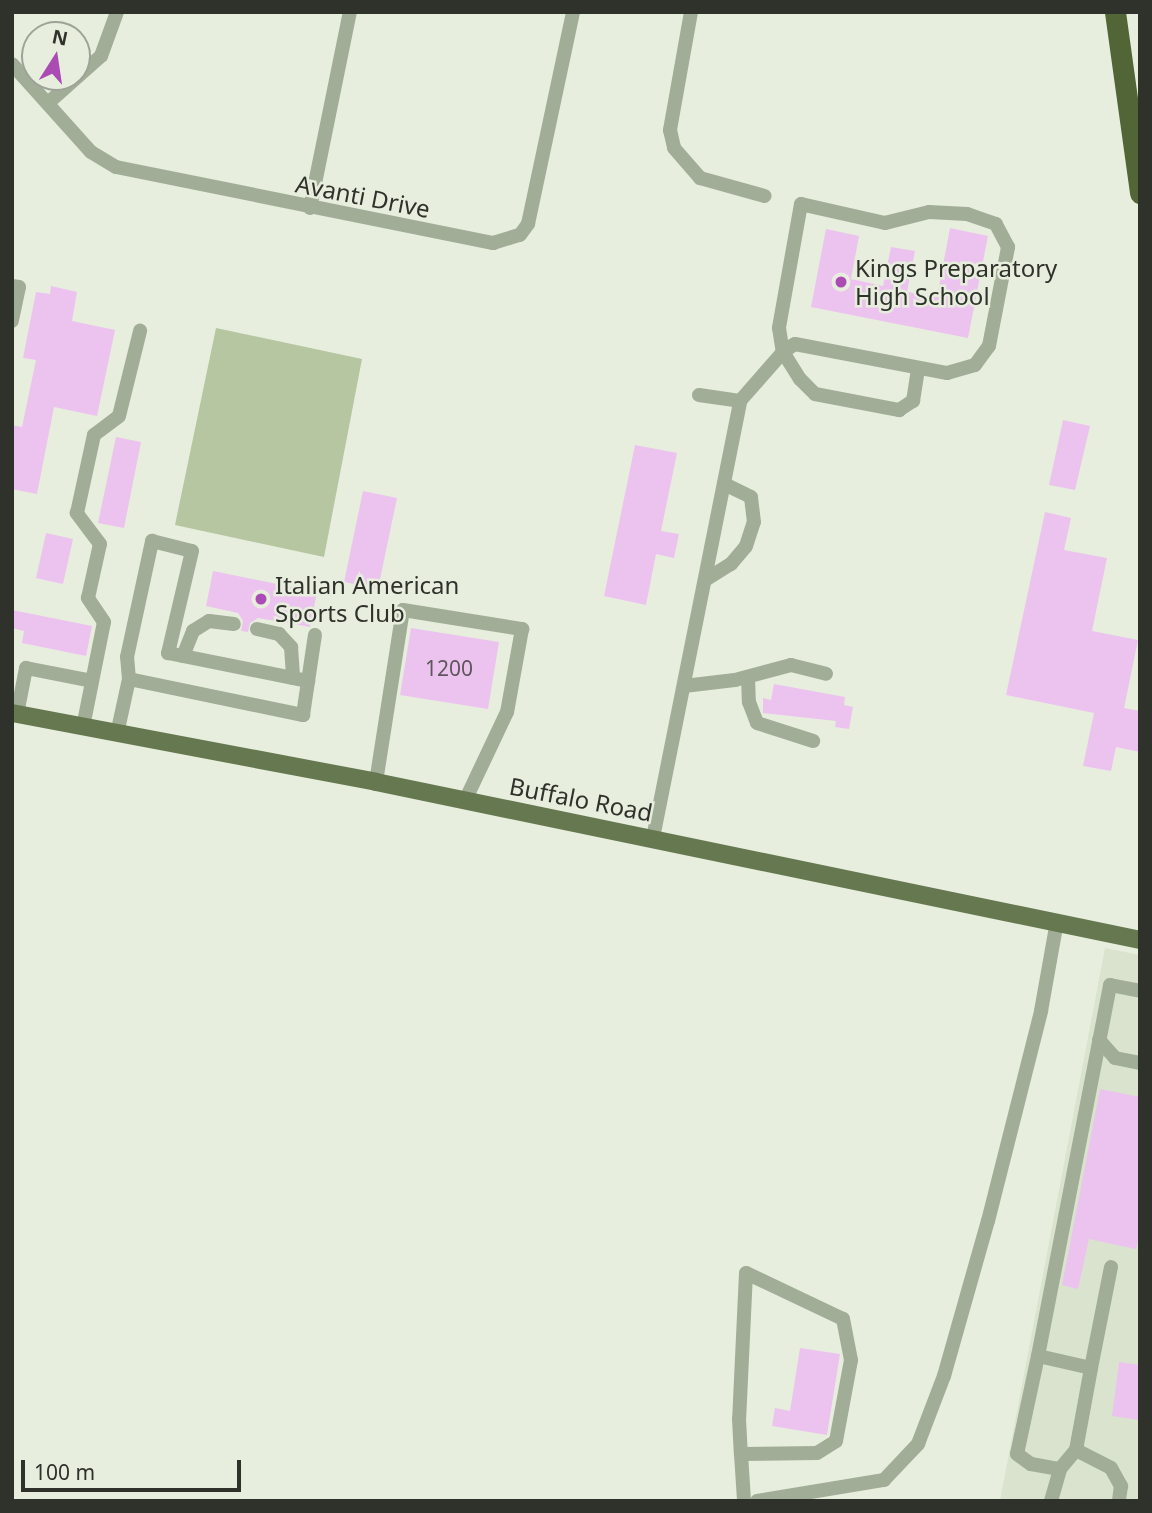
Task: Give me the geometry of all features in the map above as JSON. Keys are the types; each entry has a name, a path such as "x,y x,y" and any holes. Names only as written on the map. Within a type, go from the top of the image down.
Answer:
{"highway":[{"path":"1115,12 1140,192"}],"main road":[{"name":"Buffalo Road","path":"15,713 376,782 1140,940"}],"street":[{"path":"48,103 102,56 117,12"},
{"path":"310,208 350,12"},
{"name":"Avanti Drive","path":"12,64 91,152 116,167 482,243 520,235 532,210 573,12"},
{"path":"691,12 670,130 674,148 700,178 765,196"},
{"path":"653,838 740,401 783,352 795,344 947,373 975,365 989,346 1008,247 996,224 967,214 929,212 885,223 801,204 779,328 783,352 815,394 899,411 913,401 918,369"},
{"path":"12,286 19,287 12,321"},
{"path":"83,727 104,622 88,598 100,544 78,513 94,435 119,416 140,331"},
{"path":"699,395 740,401"},
{"path":"705,580 731,564 746,546 754,522 751,497 724,484"},
{"path":"117,734 129,679 127,657 152,541 192,551 168,653 308,681"},
{"path":"376,782 403,610 522,629 507,712 465,801"},
{"path":"183,656 193,631 209,621 234,624"},
{"path":"257,629 279,634 291,647 293,678"},
{"path":"129,679 303,715 315,635"},
{"path":"684,686 748,677 791,665 827,674"},
{"path":"15,713 26,668 92,681"},
{"path":"748,677 748,702 757,723 813,741"},
{"path":"757,1501 884,1480 918,1444 944,1376 988,1221 1041,1011 1057,921"},
{"path":"1060,1469 1031,1464 1017,1454 1110,985 1140,990"},
{"path":"1099,1040 1115,1058 1140,1063"},
{"path":"1051,1501 1060,1469 1076,1450 1111,1266"},
{"path":"741,1454 817,1453 836,1441 851,1360 843,1318 746,1273 739,1419 741,1454 744,1501"},
{"path":"1038,1356 1091,1367"},
{"path":"1076,1450 1111,1468 1121,1486 1119,1501"}],"shaded area":[{"path":"1105,948 1140,955 1140,1501 1000,1501"}],"green space":[{"path":"216,328 362,359 324,557 175,525"}],"building":[{"name":"Kings Preparatory High School","path":"950,228 988,236 968,338 811,307 826,229 859,236 851,279 883,286 891,247 915,251 907,292 937,297"},
{"path":"51,286 77,292 72,321 115,330 97,416 54,407 37,494 12,489 12,425 22,427 36,360 23,358 36,292 50,294"},
{"path":"1063,420 1090,426 1075,490 1049,485"},
{"path":"116,437 141,442 124,528 98,523"},
{"path":"635,445 677,453 661,531 679,534 674,558 656,554 646,605 604,596"},
{"path":"363,491 397,498 378,589 344,582"},
{"path":"1045,512 1071,518 1064,550 1107,558 1092,631 1138,640 1124,708 1140,711 1140,752 1116,747 1111,771 1083,766 1094,713 1006,695"},
{"path":"46,533 73,539 63,584 36,578"},
{"name":"Italian American Sports Club","path":"213,571 317,592 310,627 258,618 250,623 248,632 241,631 243,621 238,613 206,606"},
{"path":"12,610 92,626 86,656 22,643 24,631 12,628"},
{"path":"411,628 499,642 488,709 400,695"},
{"path":"774,684 845,697 844,705 853,707 849,729 835,727 836,721 763,713 763,698 771,700"},
{"path":"1100,1089 1140,1097 1140,1232 1136,1249 1089,1239 1078,1289 1062,1285"},
{"path":"800,1348 840,1354 827,1435 772,1426 775,1408 790,1411"},
{"path":"1119,1362 1140,1365 1140,1420 1112,1416"}],"place":[{"name":"Kings Preparatory High School","path":"841,282"},
{"name":"Italian American Sports Club","path":"261,599"}]}
